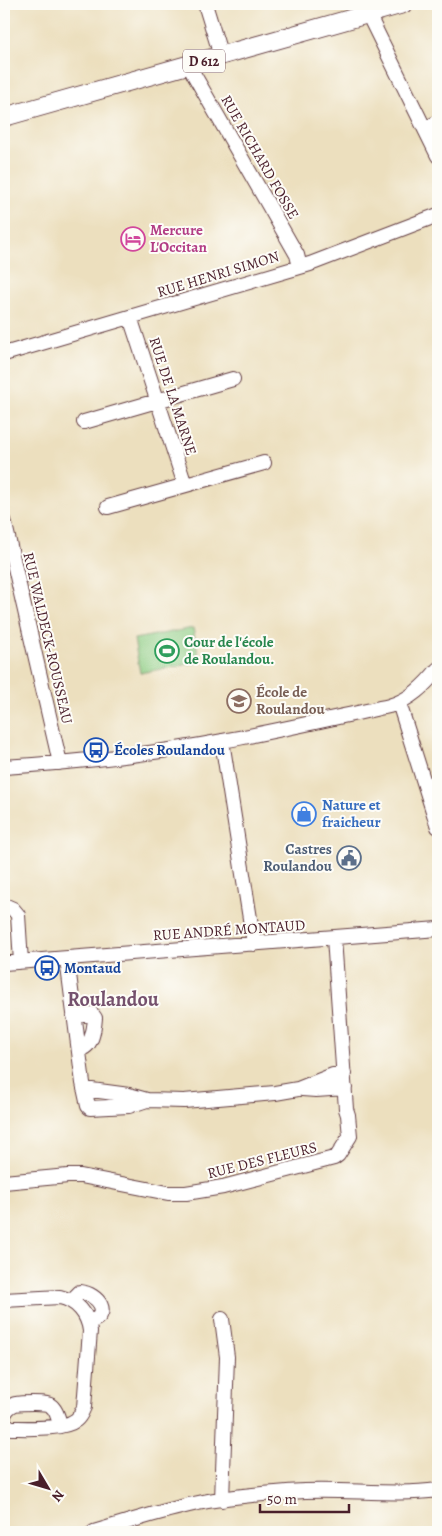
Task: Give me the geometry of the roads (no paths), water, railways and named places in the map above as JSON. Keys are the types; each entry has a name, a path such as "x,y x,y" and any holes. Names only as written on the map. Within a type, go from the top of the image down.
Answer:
{"main road":[{"name":"D 612","path":"4,117 403,4"}],"street":[{"path":"205,4 220,56"},
{"path":"370,13 372,22 438,156"},
{"name":"RUE RICHARD FOSSE","path":"190,65 297,255 300,267"},
{"path":"425,129 438,122"},
{"name":"RUE HENRI SIMON","path":"4,354 300,267 438,215"},
{"name":"RUE DE LA MARNE","path":"130,318 184,486"},
{"path":"84,422 233,379"},
{"path":"108,507 264,463"},
{"name":"RUE WALDECK-ROUSSEAU","path":"4,520 60,763"},
{"path":"4,767 60,763 222,741 399,703 422,688 438,669"},
{"path":"399,703 438,827"},
{"path":"222,741 254,944"},
{"path":"4,905 13,909 18,916 21,962"},
{"name":"RUE ANDRÉ MONTAUD","path":"4,963 438,929"},
{"name":"RUE DES FLEURS","path":"4,1182 74,1176 180,1194 223,1187 329,1160 338,1155 350,1136 344,1081 334,938"},
{"path":"67,958 84,1089 88,1106 92,1109 129,1106 147,1100 184,1101 275,1093 298,1089 334,1075 344,1081"},
{"path":"74,1016 92,1014 95,1018 91,1039 86,1046 79,1049"},
{"path":"71,1301 80,1292 90,1294 98,1299 101,1306 101,1314 99,1318 89,1322"},
{"path":"4,1300 60,1298 71,1301 84,1313 89,1322 90,1331 84,1406 79,1417 75,1421 60,1426 11,1428 4,1423"},
{"path":"222,1319 227,1357 222,1500"},
{"path":"4,1415 15,1404 47,1403 52,1407 60,1426"},
{"path":"94,1532 183,1506 222,1500 304,1491 332,1490 400,1493 438,1490"}],"place":[{"name":"Mercure L'Occitan","path":"133,239"},
{"name":"Cour de l'école de Roulandou.","path":"167,651"},
{"name":"École de Roulandou","path":"239,701"},
{"name":"Écoles Roulandou","path":"96,750"},
{"name":"Nature et fraicheur","path":"304,814"},
{"name":"Castres Roulandou","path":"349,858"},
{"name":"Montaud","path":"47,968"}],"district":[{"name":"Roulandou","path":"113,999"}]}
